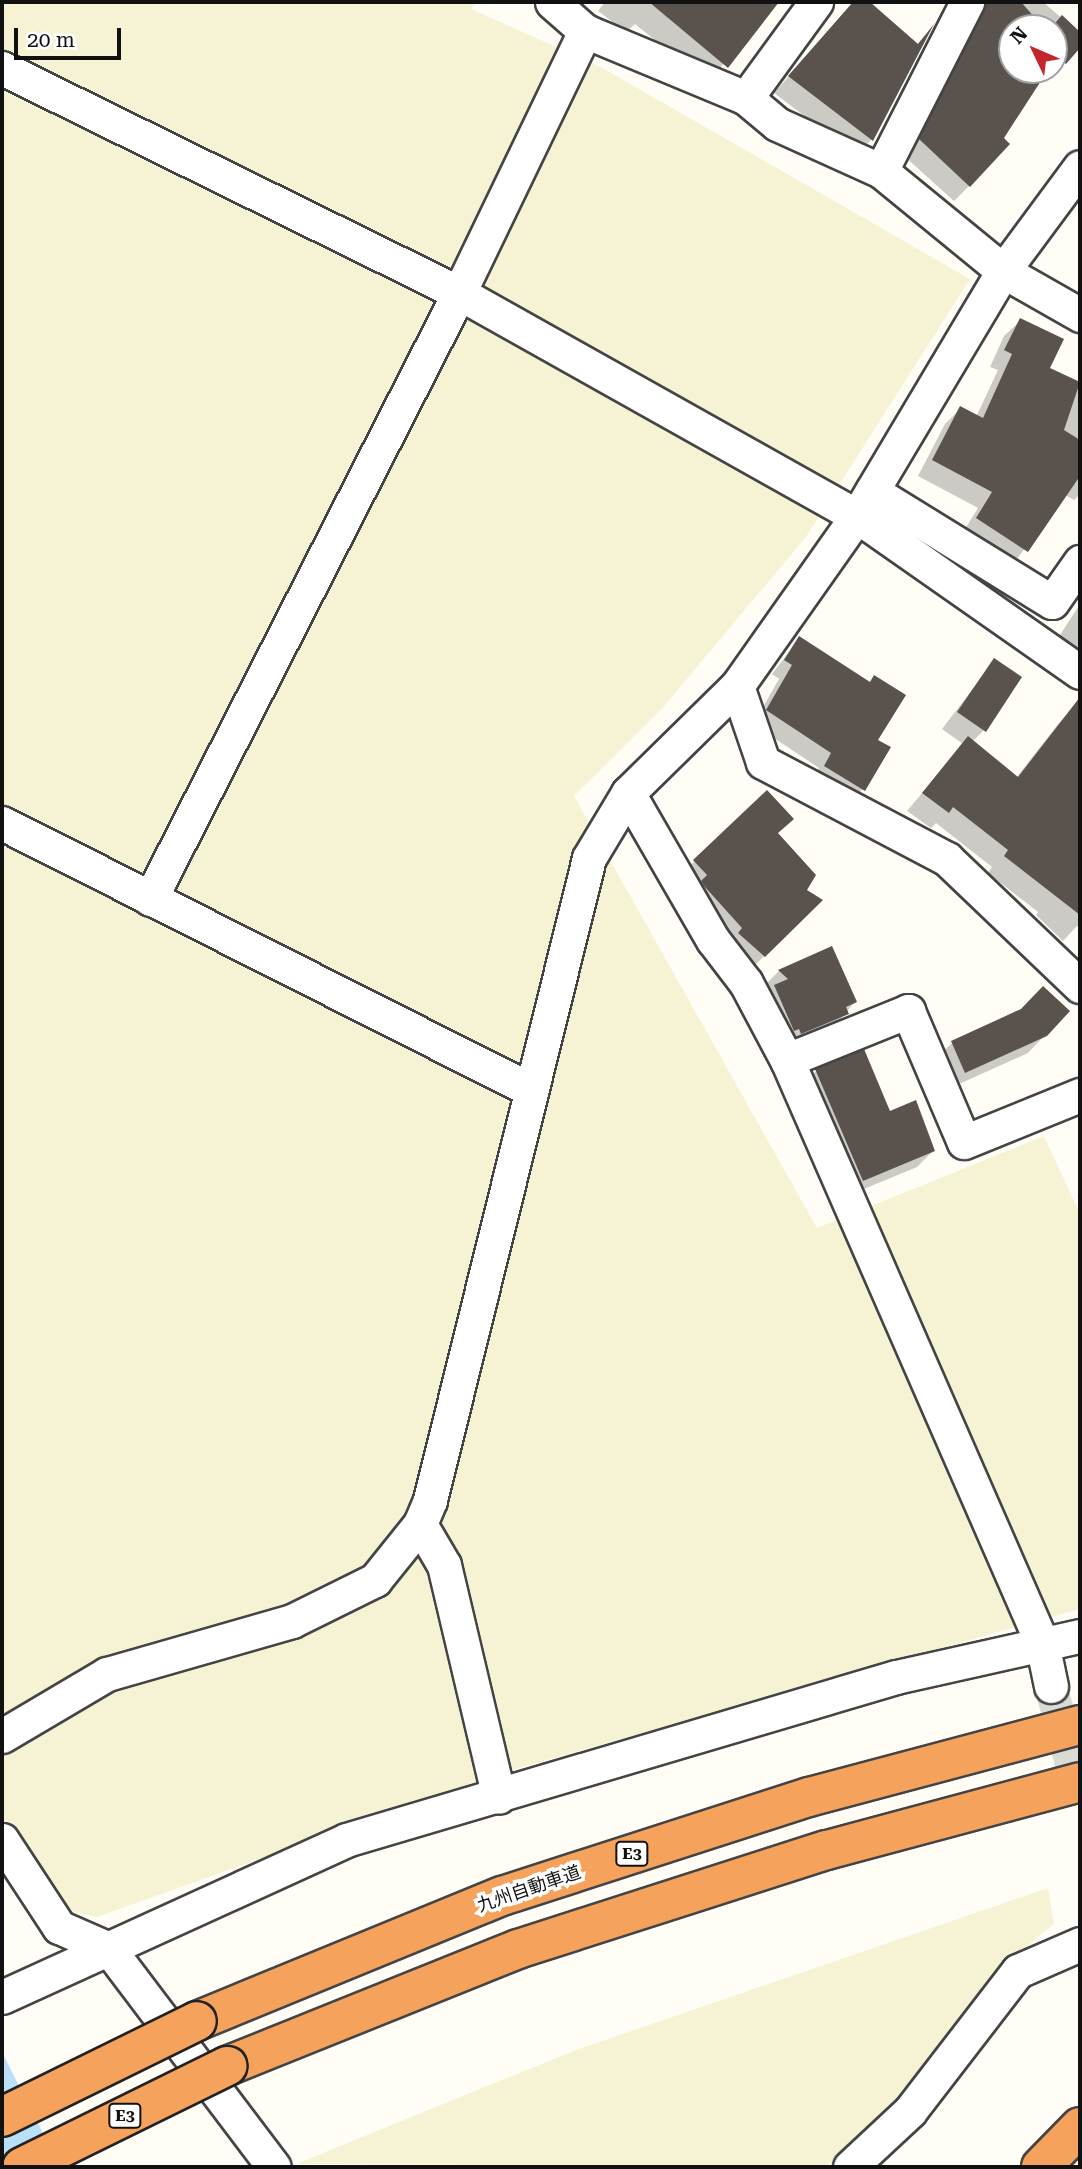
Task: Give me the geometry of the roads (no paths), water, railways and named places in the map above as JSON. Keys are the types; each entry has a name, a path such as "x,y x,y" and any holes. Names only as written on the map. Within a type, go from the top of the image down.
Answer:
{"highway":[{"name":"九州自動車道","path":"2,2116 197,2021 502,1896 809,1797 1080,1725"},
{"name":"E3","path":"22,2167 228,2066 519,1949 827,1850 1080,1782"},
{"path":"1041,2167 1080,2127"}],"street":[{"path":"552,2 585,31 747,99 777,124 881,171 1003,271 1080,315"},
{"path":"747,99 816,2"},
{"path":"881,171 967,2"},
{"path":"150,899 459,293 585,31"},
{"path":"2,68 459,293 1052,602 1080,562"},
{"path":"2,1736 107,1674 292,1621 375,1580 420,1524 430,1500 589,858 628,793 737,686 864,504 1003,271 1080,167"},
{"path":"864,504 1080,672"},
{"path":"737,686 763,762 947,859 1080,986"},
{"path":"628,793 713,940 746,983 787,1060 1042,1643 1051,1686"},
{"path":"2,823 531,1090"},
{"path":"787,1060 908,1011 964,1142 1080,1095"},
{"path":"420,1524 444,1565 499,1797"},
{"path":"2,1997 66,1964 109,1949 346,1840 499,1797 896,1677 1080,1636"},
{"path":"2,1840 59,1927 109,1949 274,2167"},
{"path":"850,2167 909,2111 1018,1971 1080,1944"}],"water":[{"path":"2,2052 60,2167 2,2167"}],"tunnel":[{"path":"1051,1686 1080,1796"}]}
